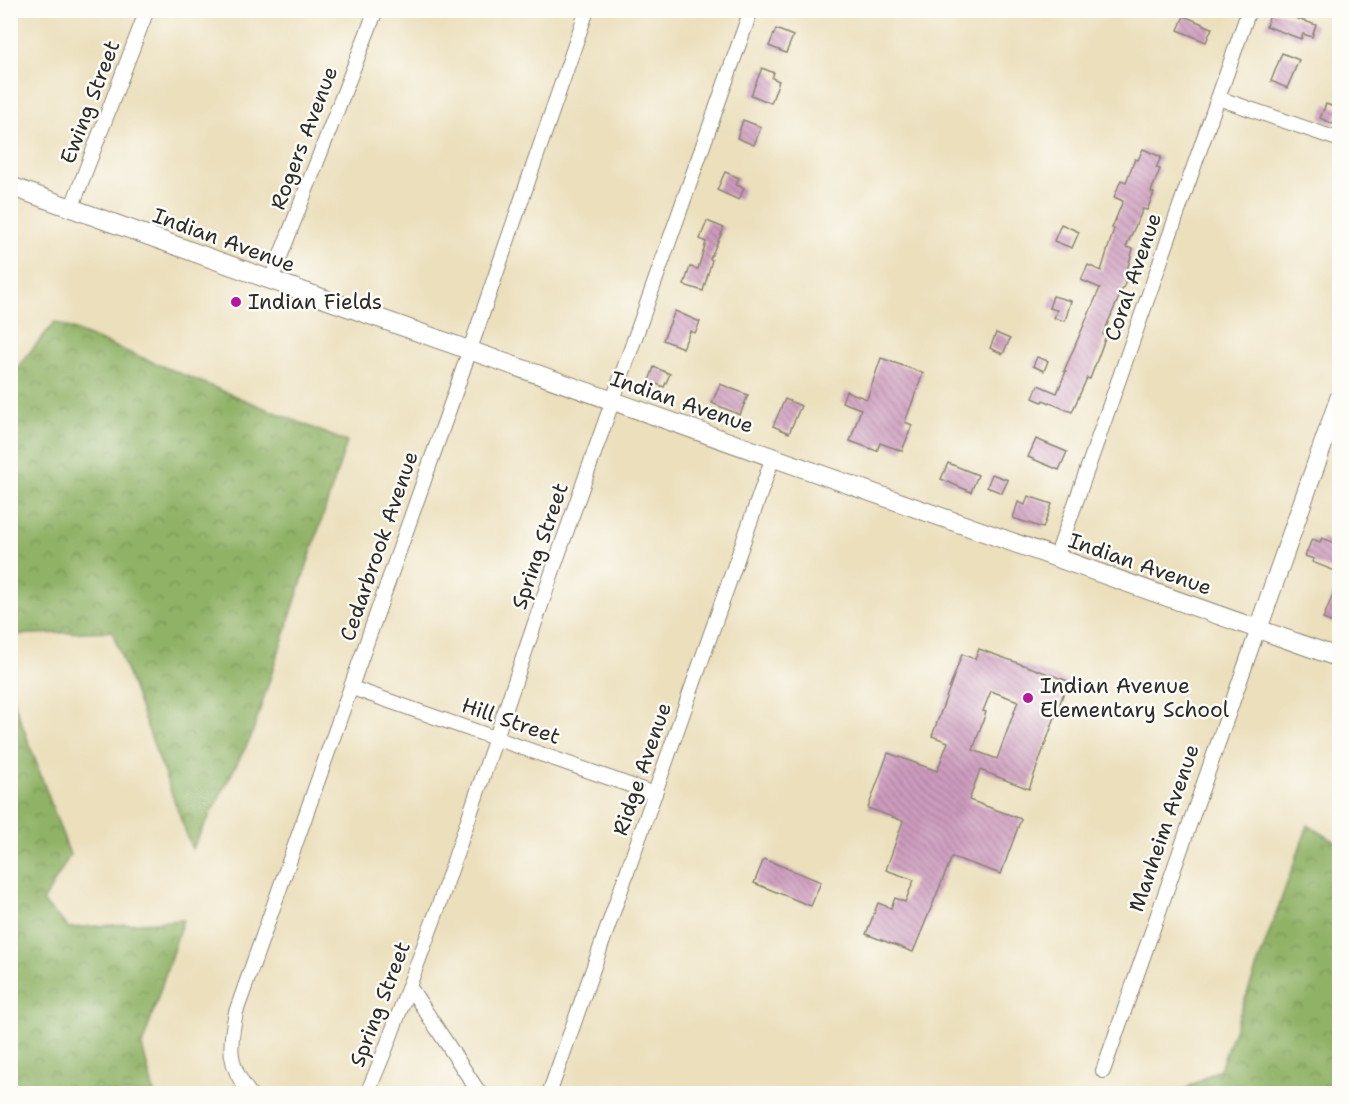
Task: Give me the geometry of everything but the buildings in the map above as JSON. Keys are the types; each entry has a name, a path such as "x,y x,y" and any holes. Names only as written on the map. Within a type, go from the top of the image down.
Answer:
{"street":[{"name":"Ewing Street","path":"71,209 147,10"},
{"name":"Rogers Avenue","path":"271,280 376,10"},
{"name":"Cedarbrook Avenue","path":"250,1094 233,1066 231,1036 236,1012 352,687 587,10"},
{"name":"Spring Street","path":"367,1094 409,986 751,10"},
{"name":"Coral Avenue","path":"1056,558 1249,10"},
{"path":"1218,98 1340,140"},
{"name":"Indian Avenue","path":"10,186 469,351 1340,658"},
{"name":"Manheim Avenue","path":"1102,1071 1340,396"},
{"name":"Ridge Avenue","path":"549,1094 773,457"},
{"name":"Hill Street","path":"352,687 656,794"},
{"path":"409,986 480,1094"}],"green space":[{"path":"55,322 347,442 251,737 192,849 112,631 11,635 11,375"},
{"path":"11,694 70,855 43,902 69,928 183,920 142,1046 154,1093 11,1093"},
{"path":"1308,825 1339,844 1339,1093 1178,1093 1220,1069"}],"place":[{"name":"Indian Fields","path":"236,302"},
{"name":"Indian Avenue Elementary School","path":"1028,698"}]}
